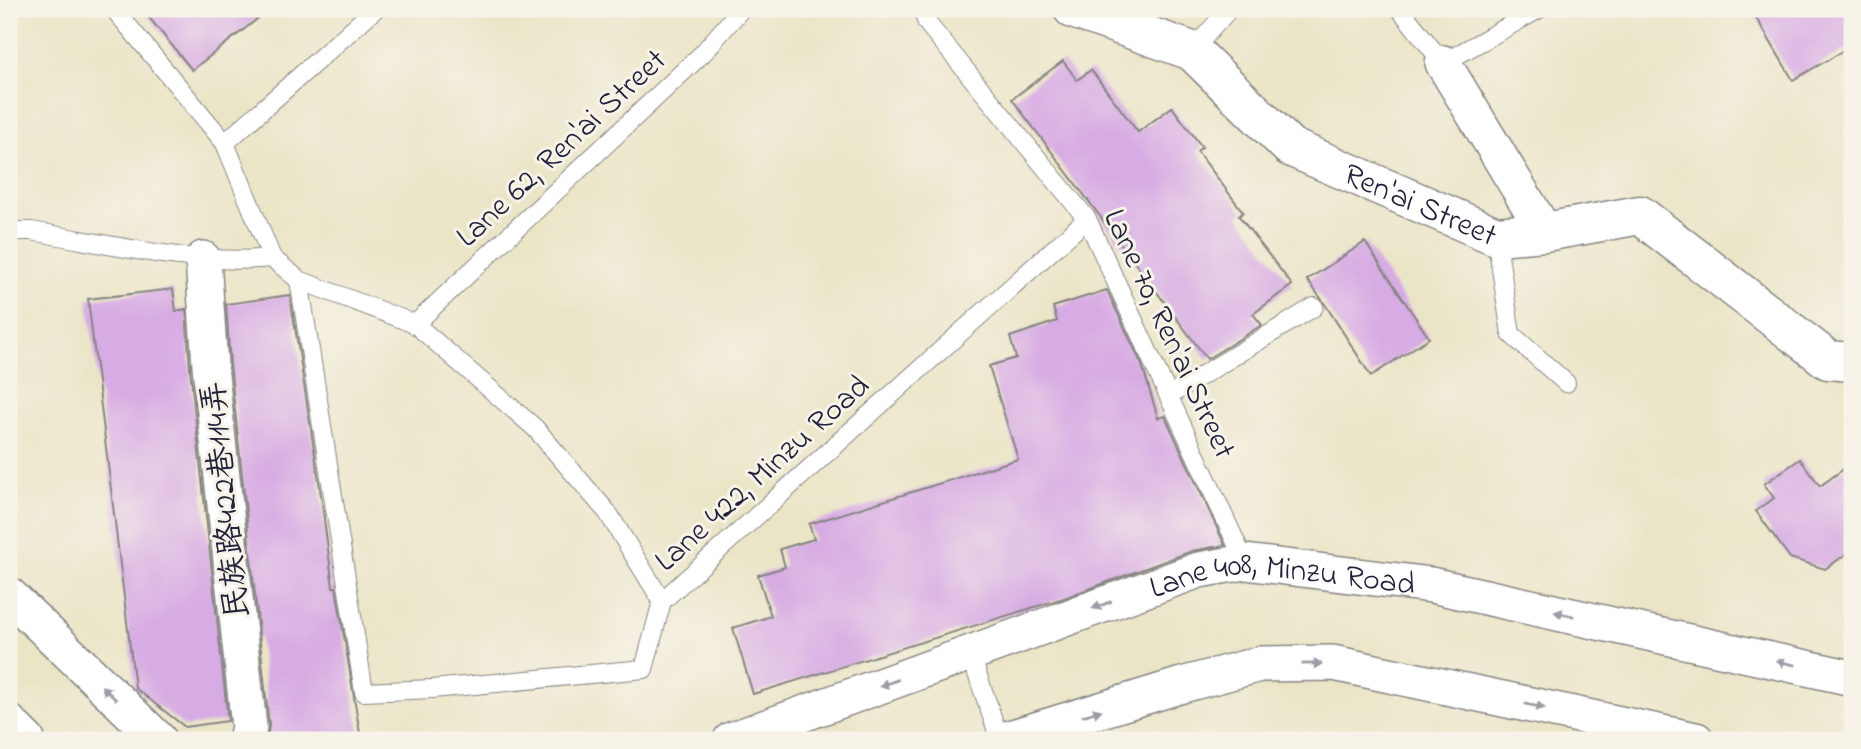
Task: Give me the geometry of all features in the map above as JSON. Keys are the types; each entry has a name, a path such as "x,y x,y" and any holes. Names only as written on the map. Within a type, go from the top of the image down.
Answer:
{"street":[{"name":"Ren'ai Street","path":"1073,9 1192,51 1290,147 1496,236 1545,232 1640,215 1828,360 1852,362"},
{"path":"1443,63 1545,232"},
{"name":"民族路422巷114弄","path":"203,259 210,366 249,727 246,740"},
{"name":"Lane 408, Minzu Road","path":"731,740 1199,570 1245,562 1431,585 1852,678"},
{"path":"9,595 159,740"},
{"path":"1001,740 1260,664 1333,663 1696,740"},
{"path":"9,722 27,740"}],"lane":[{"path":"9,231 30,231 203,259 240,261 272,258 225,143 114,9"},
{"path":"225,143 375,9"},
{"name":"Lane 62, Ren'ai Street","path":"415,324 703,53 741,9"},
{"name":"Lane 70, Ren'ai Street","path":"922,9 927,23 1087,219 1245,562"},
{"path":"1192,51 1229,9"},
{"path":"1400,9 1443,63 1539,9"},
{"name":"Lane 422, Minzu Road","path":"272,258 299,280 415,324 535,429 608,513 662,601 1087,219"},
{"path":"1496,236 1511,334 1566,383"},
{"path":"299,280 364,692 432,689 644,669 662,601"},
{"path":"1170,395 1314,307"},
{"path":"970,653 1001,740"}],"building":[{"path":"142,9 270,9 192,70"},
{"path":"1751,9 1852,9 1852,46 1793,80"},
{"path":"1063,61 1077,80 1091,70 1138,132 1172,107 1202,147 1197,151 1243,212 1239,216 1292,285 1253,314 1262,325 1207,359 1012,99"},
{"path":"1365,242 1429,338 1371,376 1307,280"},
{"path":"173,289 176,311 186,309 228,721 185,727 135,688 88,299"},
{"path":"1107,290 1142,365 1158,418 1165,416 1225,545 1192,551 1064,598 753,694 733,628 771,616 758,575 785,567 780,549 814,539 809,524 1018,459 989,366 1016,358 1010,337 1057,321 1053,307"},
{"path":"290,295 333,587 336,587 361,740 267,740 269,725 230,364 226,304"},
{"path":"1800,459 1820,486 1852,463 1852,550 1825,569 1790,558 1756,511 1774,498 1764,484"}]}
